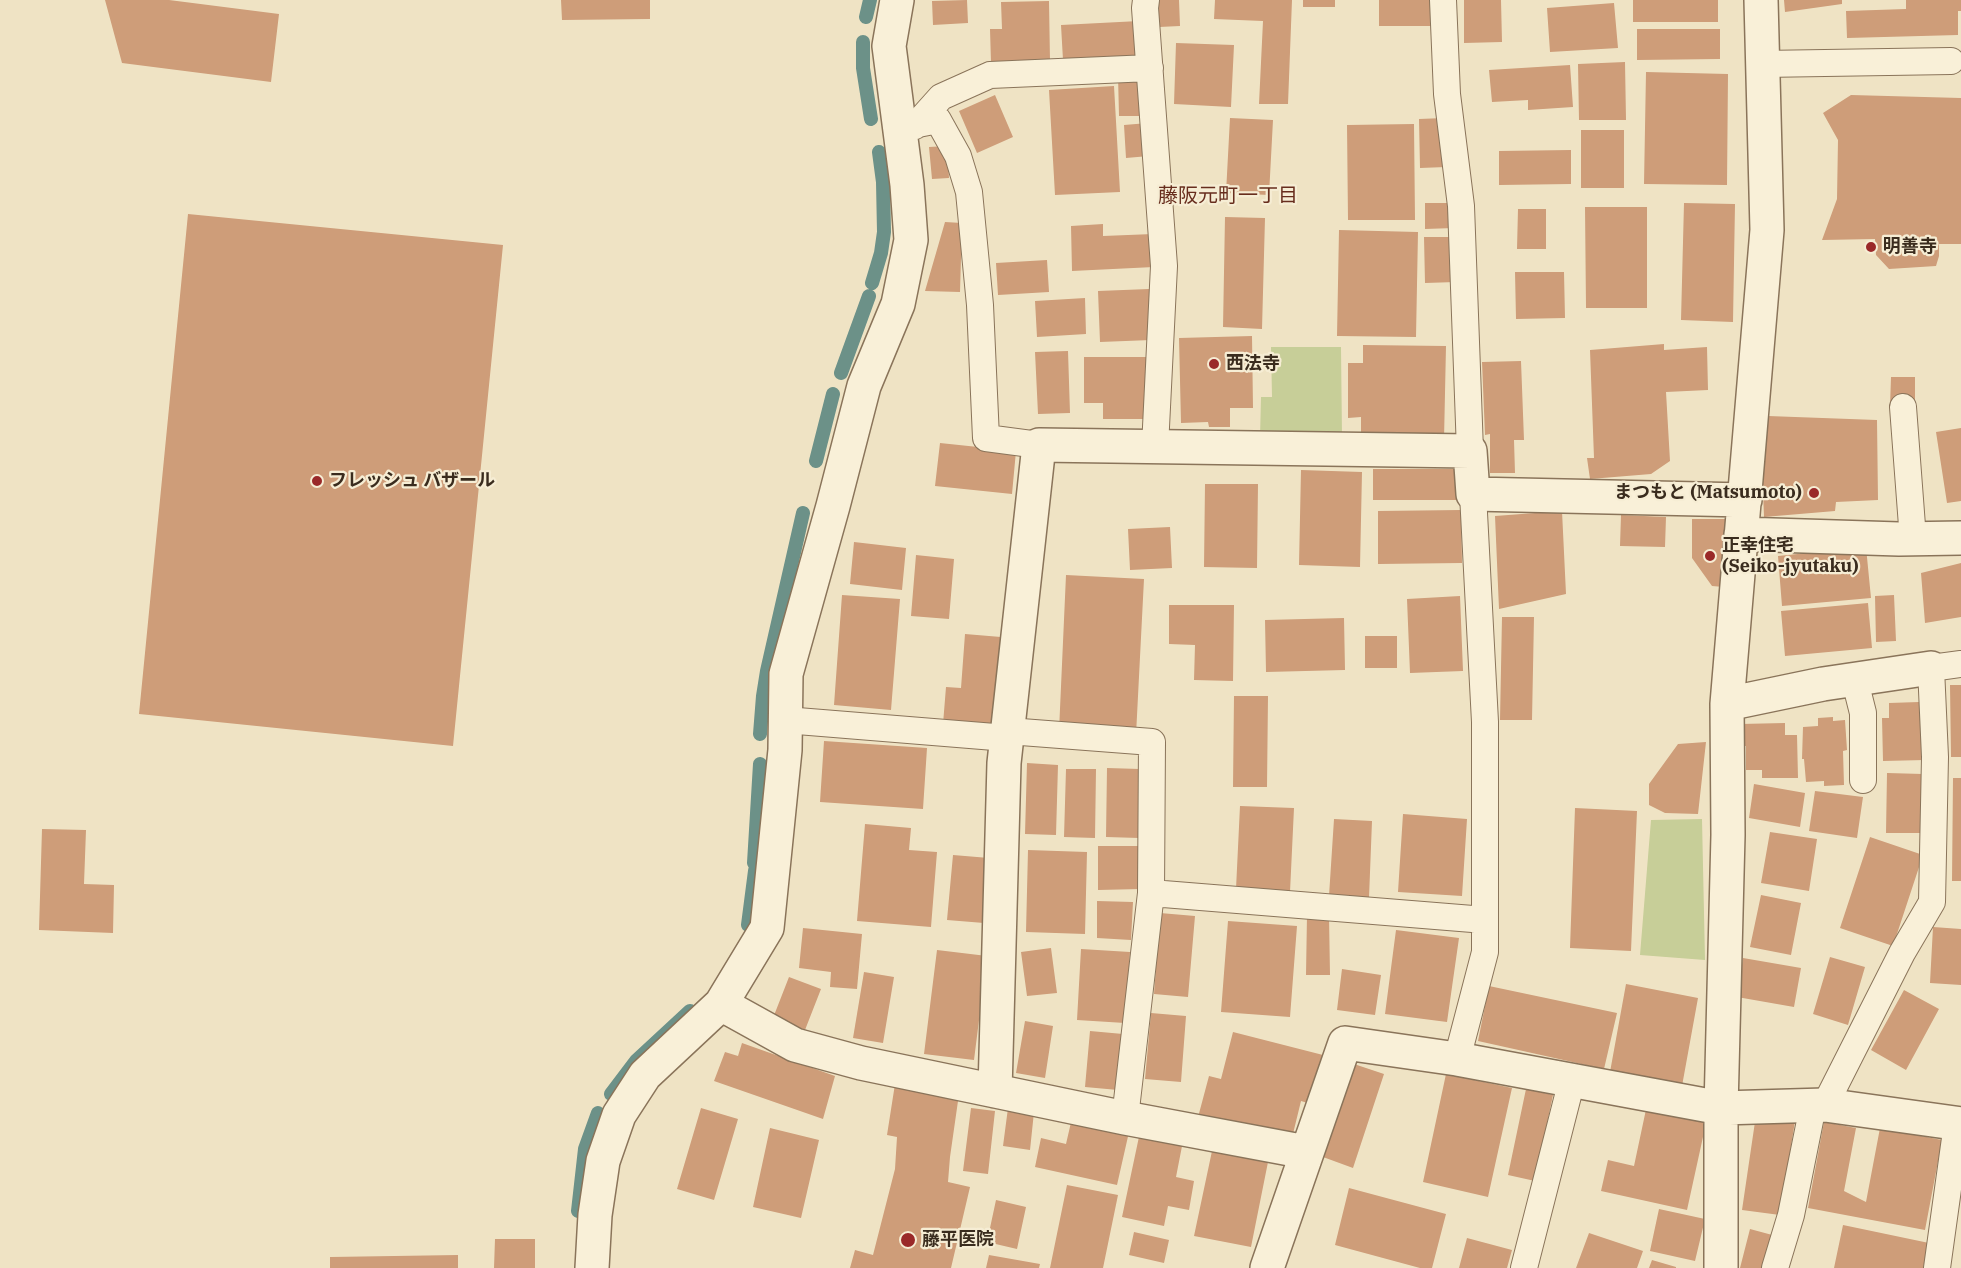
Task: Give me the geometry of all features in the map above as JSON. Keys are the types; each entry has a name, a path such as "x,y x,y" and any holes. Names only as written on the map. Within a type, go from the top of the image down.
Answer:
{"street":[{"path":"592,1268 595,1215 603,1161 619,1115 645,1075 721,1004 767,928 785,750 786,674 864,386 898,304 911,240 907,185 907,127 889,46 897,0"},
{"path":"1721,1268 1721,1108 1728,835 1727,704 1767,230 1761,0"},
{"path":"995,1091 1004,763 1039,445 1470,451 1473,494 1745,500"},
{"path":"1741,534 1961,538"},
{"path":"1727,704 1823,684 1946,666"},
{"path":"721,1004 795,1045 918,1081 995,1091 1306,1152"},
{"path":"1267,1268 1345,1043 1457,1059 1721,1108 1819,1105 1959,1124"}],"lane":[{"path":"1146,0 1164,266 1155,447"},
{"path":"1443,0 1448,94 1461,206 1470,451"},
{"path":"1762,64 1951,61"},
{"path":"907,127 941,97 990,75 1150,68"},
{"path":"907,127 939,120 958,156 969,192 980,305 986,438 1039,445"},
{"path":"1903,407 1913,538"},
{"path":"1457,1059 1485,952 1485,722 1473,494"},
{"path":"1775,1268 1819,1105 1932,902 1935,757 1946,666"},
{"path":"1855,681 1863,713 1863,780"},
{"path":"785,720 1152,742 1151,893 1125,1118"},
{"path":"1151,893 1485,920"},
{"path":"1524,1268 1572,1080"},
{"path":"1937,1268 1959,1124"}],"green space":[{"path":"1271,347 1341,347 1342,438 1260,438 1261,397 1272,397"},
{"path":"1702,819 1705,960 1640,955 1651,820"}],"building":[{"path":"105,0 169,0 279,14 271,82 122,63"},
{"path":"561,0 650,0 650,19 562,20"},
{"path":"967,0 968,23 933,25 932,1"},
{"path":"1158,0 1179,0 1180,26 1159,27"},
{"path":"1215,0 1292,0 1288,104 1259,104 1263,21 1214,19"},
{"path":"1303,0 1335,0 1335,7 1303,7"},
{"path":"1379,0 1432,0 1432,26 1379,26"},
{"path":"1464,0 1501,0 1502,42 1464,43"},
{"path":"1633,0 1718,0 1718,22 1633,22"},
{"path":"1784,0 1842,0 1842,4 1785,12"},
{"path":"1906,0 1961,0 1961,11 1958,11 1958,35 1847,38 1846,11 1906,9"},
{"path":"1049,1 1050,61 991,63 990,29 1002,29 1001,2"},
{"path":"1614,3 1618,48 1550,52 1547,8"},
{"path":"1139,21 1141,56 1063,60 1061,25"},
{"path":"1637,29 1720,29 1720,59 1637,60"},
{"path":"1176,43 1234,45 1231,107 1174,104"},
{"path":"1625,62 1626,120 1579,120 1578,64"},
{"path":"1570,65 1573,107 1528,110 1528,100 1492,102 1489,70"},
{"path":"1646,72 1728,74 1727,185 1644,184"},
{"path":"1118,75 1145,75 1146,116 1119,116"},
{"path":"1114,86 1120,192 1055,195 1049,90"},
{"path":"995,95 1013,137 977,153 959,111"},
{"path":"1851,95 1961,98 1961,244 1939,244 1936,266 1889,269 1876,255 1875,239 1822,240 1837,199 1838,140 1823,113"},
{"path":"1230,118 1273,120 1269,195 1226,193"},
{"path":"1444,118 1446,167 1420,168 1419,119"},
{"path":"1148,123 1149,156 1126,158 1124,125"},
{"path":"1414,124 1415,220 1348,220 1347,125"},
{"path":"1581,130 1624,130 1624,188 1581,188"},
{"path":"947,146 949,178 932,179 929,147"},
{"path":"1571,150 1571,184 1499,185 1499,151"},
{"path":"1425,203 1454,203 1454,228 1425,229"},
{"path":"1684,203 1735,204 1733,322 1681,320"},
{"path":"1585,207 1647,207 1647,308 1586,308"},
{"path":"1518,209 1546,209 1546,249 1517,249"},
{"path":"188,214 503,245 453,746 139,714"},
{"path":"1225,217 1265,218 1262,329 1223,327"},
{"path":"945,222 962,223 960,292 925,291"},
{"path":"1103,224 1103,236 1153,234 1154,267 1072,271 1071,226"},
{"path":"1339,230 1418,232 1416,337 1337,336"},
{"path":"1424,237 1456,237 1456,282 1425,283"},
{"path":"1047,260 1049,292 998,295 996,263"},
{"path":"1515,272 1564,272 1565,318 1516,319"},
{"path":"1149,289 1151,340 1100,342 1098,291"},
{"path":"1085,298 1086,334 1037,337 1035,301"},
{"path":"1252,336 1253,408 1230,408 1230,427 1209,427 1208,422 1181,423 1179,338"},
{"path":"1664,344 1664,350 1707,347 1708,390 1666,392 1670,461 1651,474 1590,479 1587,458 1594,458 1590,350"},
{"path":"1363,345 1446,346 1444,440 1361,439 1361,417 1348,418 1348,363 1363,363"},
{"path":"1068,351 1070,413 1038,414 1035,352"},
{"path":"1084,357 1148,357 1147,419 1103,419 1103,403 1084,403"},
{"path":"1521,361 1524,440 1514,440 1515,473 1490,473 1490,434 1485,435 1482,362"},
{"path":"1891,377 1915,377 1915,407 1890,407"},
{"path":"1768,416 1877,420 1878,500 1836,502 1835,511 1764,517 1762,464"},
{"path":"1961,428 1961,501 1947,503 1936,432"},
{"path":"940,443 1016,451 1012,494 935,486"},
{"path":"1373,469 1459,469 1459,500 1373,500"},
{"path":"1301,470 1362,472 1360,567 1299,565"},
{"path":"1205,484 1258,484 1257,568 1204,567"},
{"path":"1461,510 1462,563 1378,564 1378,511"},
{"path":"1562,511 1566,594 1499,609 1495,516"},
{"path":"1621,515 1666,517 1665,547 1620,546"},
{"path":"1692,519 1725,519 1724,587 1712,586 1692,558"},
{"path":"1170,527 1172,568 1130,570 1128,529"},
{"path":"854,542 906,548 902,590 850,584"},
{"path":"1866,547 1871,598 1782,606 1778,556"},
{"path":"916,555 954,559 949,619 911,616"},
{"path":"1961,563 1961,617 1925,623 1921,573"},
{"path":"1066,575 1144,579 1136,735 1059,731"},
{"path":"842,595 900,599 891,710 834,705"},
{"path":"1894,595 1896,641 1876,642 1875,596"},
{"path":"1460,596 1463,671 1410,673 1407,599"},
{"path":"1868,603 1872,648 1785,656 1781,611"},
{"path":"1169,605 1234,605 1233,681 1194,680 1195,645 1169,644"},
{"path":"1502,617 1534,617 1532,720 1500,720"},
{"path":"1344,618 1345,670 1266,672 1265,620"},
{"path":"965,634 1001,637 994,728 943,724 946,687 961,688"},
{"path":"1365,636 1397,636 1397,668 1365,668"},
{"path":"1950,685 1961,685 1961,757 1951,757"},
{"path":"1234,696 1268,696 1267,787 1233,787"},
{"path":"1919,702 1920,717 1925,717 1925,760 1883,761 1882,718 1889,718 1889,703"},
{"path":"1833,717 1833,721 1845,720 1847,750 1843,751 1844,785 1824,786 1824,781 1806,782 1804,759 1802,759 1803,727 1818,726 1818,718"},
{"path":"1785,723 1785,735 1797,735 1798,778 1762,778 1762,770 1746,770 1746,746 1741,746 1740,724"},
{"path":"824,741 927,748 923,809 820,802"},
{"path":"1706,742 1698,814 1665,813 1649,805 1649,784 1678,744"},
{"path":"1027,763 1058,765 1056,835 1025,834"},
{"path":"1107,768 1140,769 1139,838 1106,837"},
{"path":"1066,769 1096,769 1095,838 1064,837"},
{"path":"1887,773 1923,774 1922,833 1886,833"},
{"path":"1953,778 1961,778 1961,881 1952,881"},
{"path":"1754,784 1805,793 1800,827 1749,818"},
{"path":"1815,791 1863,797 1857,838 1809,831"},
{"path":"1240,806 1294,808 1290,892 1236,889"},
{"path":"1575,808 1637,811 1631,951 1570,948"},
{"path":"1403,814 1467,819 1462,896 1398,892"},
{"path":"1334,819 1372,821 1369,898 1329,896"},
{"path":"865,824 911,828 909,850 937,852 931,927 857,921"},
{"path":"42,829 86,830 84,884 114,885 113,933 39,930"},
{"path":"1770,832 1817,839 1809,891 1761,883"},
{"path":"1870,837 1923,855 1893,946 1840,928"},
{"path":"1098,846 1141,846 1141,889 1098,890"},
{"path":"1028,850 1087,852 1085,934 1026,932"},
{"path":"953,855 989,858 984,923 947,920"},
{"path":"1761,895 1801,903 1791,955 1750,947"},
{"path":"1097,901 1133,902 1131,940 1097,938"},
{"path":"1160,913 1195,916 1188,997 1154,994"},
{"path":"1307,915 1329,915 1330,975 1306,975"},
{"path":"1228,921 1297,926 1290,1017 1221,1012"},
{"path":"1933,927 1961,929 1961,985 1930,983"},
{"path":"803,928 862,934 857,989 830,987 831,972 799,968"},
{"path":"1396,930 1459,938 1447,1022 1385,1014"},
{"path":"1051,948 1057,993 1027,996 1021,952"},
{"path":"1081,949 1130,952 1125,1023 1077,1020"},
{"path":"937,950 987,956 974,1060 924,1054"},
{"path":"1830,957 1865,967 1848,1025 1813,1014"},
{"path":"1743,958 1801,968 1794,1007 1737,997"},
{"path":"1342,969 1381,975 1375,1015 1337,1010"},
{"path":"864,972 894,977 883,1043 853,1038"},
{"path":"789,977 821,989 805,1030 773,1018"},
{"path":"1626,984 1698,998 1682,1086 1610,1072"},
{"path":"1489,986 1617,1013 1604,1069 1478,1041"},
{"path":"1904,990 1939,1009 1906,1070 1871,1050"},
{"path":"1151,1013 1186,1016 1181,1082 1145,1079"},
{"path":"1025,1021 1053,1026 1045,1078 1016,1073"},
{"path":"1090,1031 1123,1034 1118,1090 1085,1087"},
{"path":"1233,1032 1323,1055 1311,1104 1301,1101 1291,1142 1197,1121 1209,1076 1221,1079"},
{"path":"742,1043 835,1076 823,1119 714,1081 725,1052 738,1056"},
{"path":"1354,1064 1384,1074 1353,1168 1323,1157"},
{"path":"1446,1074 1512,1088 1488,1197 1423,1182"},
{"path":"895,1084 959,1094 948,1182 970,1187 951,1268 850,1268 855,1250 873,1255 895,1169 897,1137 887,1135"},
{"path":"1526,1089 1553,1095 1535,1181 1508,1175"},
{"path":"1648,1100 1708,1114 1687,1210 1601,1191 1608,1160 1634,1166"},
{"path":"701,1108 738,1119 714,1200 677,1189"},
{"path":"971,1108 995,1111 988,1174 963,1171"},
{"path":"1008,1108 1034,1112 1030,1150 1003,1146"},
{"path":"1756,1115 1795,1121 1780,1215 1742,1210"},
{"path":"1072,1118 1129,1132 1117,1185 1035,1167 1041,1138 1066,1144"},
{"path":"1824,1122 1856,1128 1844,1191 1866,1202 1880,1128 1942,1140 1925,1230 1808,1208"},
{"path":"770,1128 819,1140 801,1218 753,1207"},
{"path":"1140,1132 1183,1141 1176,1177 1194,1181 1189,1210 1168,1206 1164,1226 1122,1217"},
{"path":"1212,1151 1268,1162 1251,1247 1194,1236"},
{"path":"1067,1185 1118,1195 1103,1268 1050,1268"},
{"path":"1349,1188 1446,1214 1432,1268 1420,1268 1335,1245"},
{"path":"996,1200 1026,1207 1017,1249 987,1242"},
{"path":"1659,1209 1705,1219 1695,1261 1650,1251"},
{"path":"1843,1225 1929,1243 1923,1268 1834,1268"},
{"path":"1750,1229 1776,1236 1769,1268 1740,1268"},
{"path":"1134,1232 1169,1240 1164,1263 1129,1255"},
{"path":"1589,1233 1643,1251 1637,1268 1576,1268"},
{"path":"1467,1238 1512,1250 1507,1268 1459,1268"},
{"path":"495,1239 535,1239 535,1268 494,1268"},
{"path":"458,1255 458,1268 330,1268 330,1257"},
{"path":"989,1255 1040,1264 1039,1268 986,1268"},
{"path":"1652,1260 1676,1267 1676,1268 1649,1268"}],"waterway":[{"path":"866,17 870,0"},
{"path":"863,42 863,68 871,119"},
{"path":"872,283 881,253 884,232 883,182 879,152"},
{"path":"841,373 869,296"},
{"path":"816,461 833,394"},
{"path":"760,734 767,671 803,513"},
{"path":"754,863 760,764"},
{"path":"748,925 755,871"},
{"path":"611,1094 636,1061 690,1011"},
{"path":"578,1211 585,1149 598,1113"}],"place":[{"name":"明善寺","path":"1871,247"},
{"name":"西法寺","path":"1214,364"},
{"name":"フレッシュ バザール","path":"317,481"},
{"name":"まつもと (Matsumoto)","path":"1814,493"},
{"name":"正幸住宅 (Seiko-jyutaku)","path":"1710,556"},
{"name":"藤平医院","path":"908,1240"}],"district":[{"name":"藤阪元町一丁目","path":"1228,196"}]}
